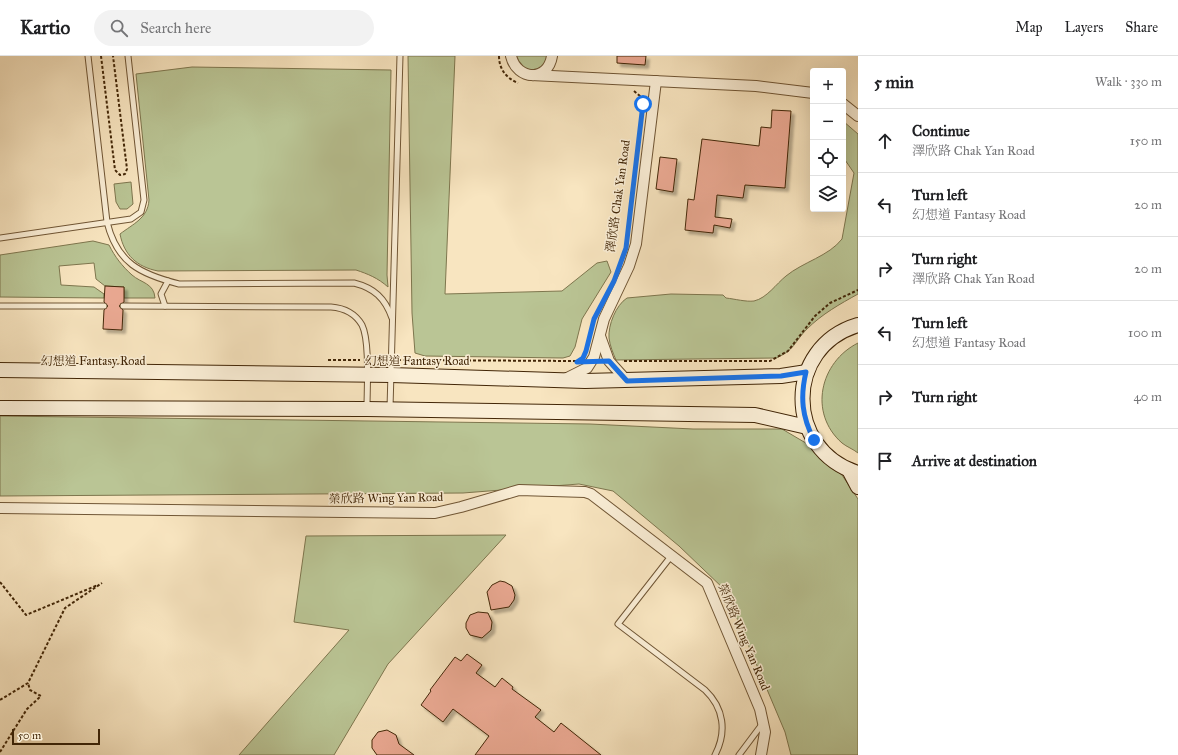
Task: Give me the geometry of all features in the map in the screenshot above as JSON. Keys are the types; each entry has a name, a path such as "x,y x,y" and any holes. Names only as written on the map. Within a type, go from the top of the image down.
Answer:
{"main road":[{"path":"858,325 833,337 820,350 806,372 803,388 803,412 807,426 814,440 823,452 838,464 854,472 858,487"},
{"name":"幻想道 Fantasy Road","path":"0,370 391,375 627,381 781,376 806,372"},
{"path":"0,408 390,409 755,415 807,426"}],"street":[{"path":"511,56 515,68 525,74 531,75 756,86 810,93"},
{"path":"531,75 542,73 546,70 551,62 552,56"},
{"path":"552,56 555,65 566,76"},
{"name":"澤欣路 Chak Yan Road","path":"560,380 579,374 587,368 600,336 604,319 629,266 636,244 656,82"},
{"path":"846,106 858,116"},
{"path":"600,336 609,361 627,381"},
{"name":"榮欣路 Wing Yan Road","path":"0,508 435,512 461,507 519,490 576,490 591,494 702,578 711,589 760,709 765,732 761,755"}],"lane":[{"path":"88,56 107,222 110,234 123,256 143,273 179,284 354,283 374,291 385,303 392,318"},
{"path":"0,238 131,219 141,212 143,206 128,56"},
{"path":"390,409 400,56"},
{"path":"165,306 161,294 168,281"},
{"path":"0,306 104,306"},
{"path":"124,306 343,309 354,315 363,326 365,333 367,409"},
{"path":"672,555 618,624 705,690 714,700 720,712 723,726 721,741 715,755"},
{"path":"739,755 763,722"}],"path":[{"path":"101,56 115,170 120,175 125,174 127,169 113,56"},
{"path":"640,96 643,104"},
{"path":"609,361 770,361 788,351 815,316 830,303 858,290"},
{"name":"幻想道 Fantasy Road","path":"327,360 591,361"},
{"path":"0,582 26,615 102,583 65,608 28,683 0,700"},
{"path":"0,752 27,709 41,696 30,690 28,683"}],"green space":[{"path":"408,56 455,56 445,294 562,291 597,263 607,261 611,272 582,319 575,347 570,356 563,358 425,356 415,353 412,313"},
{"path":"515,56 549,56 542,68 532,71 522,68"},
{"path":"192,67 391,70 388,287 373,277 356,270 158,271 138,263 128,254 120,234 135,224 143,216 146,212 149,200 136,74"},
{"path":"846,124 858,134 858,294 825,314 807,329 791,349 776,358 616,360 609,341 611,321 619,305 627,298 671,294 723,295 726,298 754,301 767,294 782,279 793,271 837,245 842,239 854,173 846,161"},
{"path":"131,182 133,204 127,209 120,209 116,202 114,184"},
{"path":"93,241 109,245 116,257 132,275 150,286 155,298 124,298 124,287 105,286 96,279 94,263 59,266 61,285 94,287 104,294 104,298 0,297 0,255"},
{"path":"858,343 858,453 842,443 831,431 825,417 822,403 823,389 827,375 835,362 845,352"},
{"path":"0,416 590,424 693,429 782,429 816,449 828,465 842,475 858,499 858,755 791,755 785,732 725,590 679,546 613,491 579,484 463,493 0,496"},
{"path":"506,535 388,664 334,755 239,755 349,630 294,622 306,536"}],"building":[{"path":"617,56 646,56 645,65 617,63"},
{"path":"772,110 791,111 785,188 745,185 743,198 717,195 715,217 732,219 730,228 714,225 713,233 685,230 688,199 694,200 702,139 759,146 761,127 771,128"},
{"path":"660,157 677,159 673,192 656,189"},
{"path":"105,286 124,287 124,302 119,306 123,310 122,330 103,329 104,310 108,306 104,302"},
{"path":"500,581 512,586 515,595 514,600 509,607 491,610 487,592 492,585"},
{"path":"478,612 488,613 492,622 491,630 482,638 470,635 466,628 466,623 470,615"},
{"path":"467,654 482,665 476,673 495,687 502,678 513,687 512,689 541,710 535,717 554,732 561,723 601,755 475,755 489,736 453,709 443,722 421,705 431,691 430,690 455,657 461,661"},
{"path":"387,730 396,735 399,744 414,755 377,755 372,748 372,740 378,732"}],"route":[{"path":"643,104 626,248 622,263 614,281 594,319 583,358 577,362 609,361 627,381 781,376 806,372 803,388 803,412 807,426 814,440"}]}
